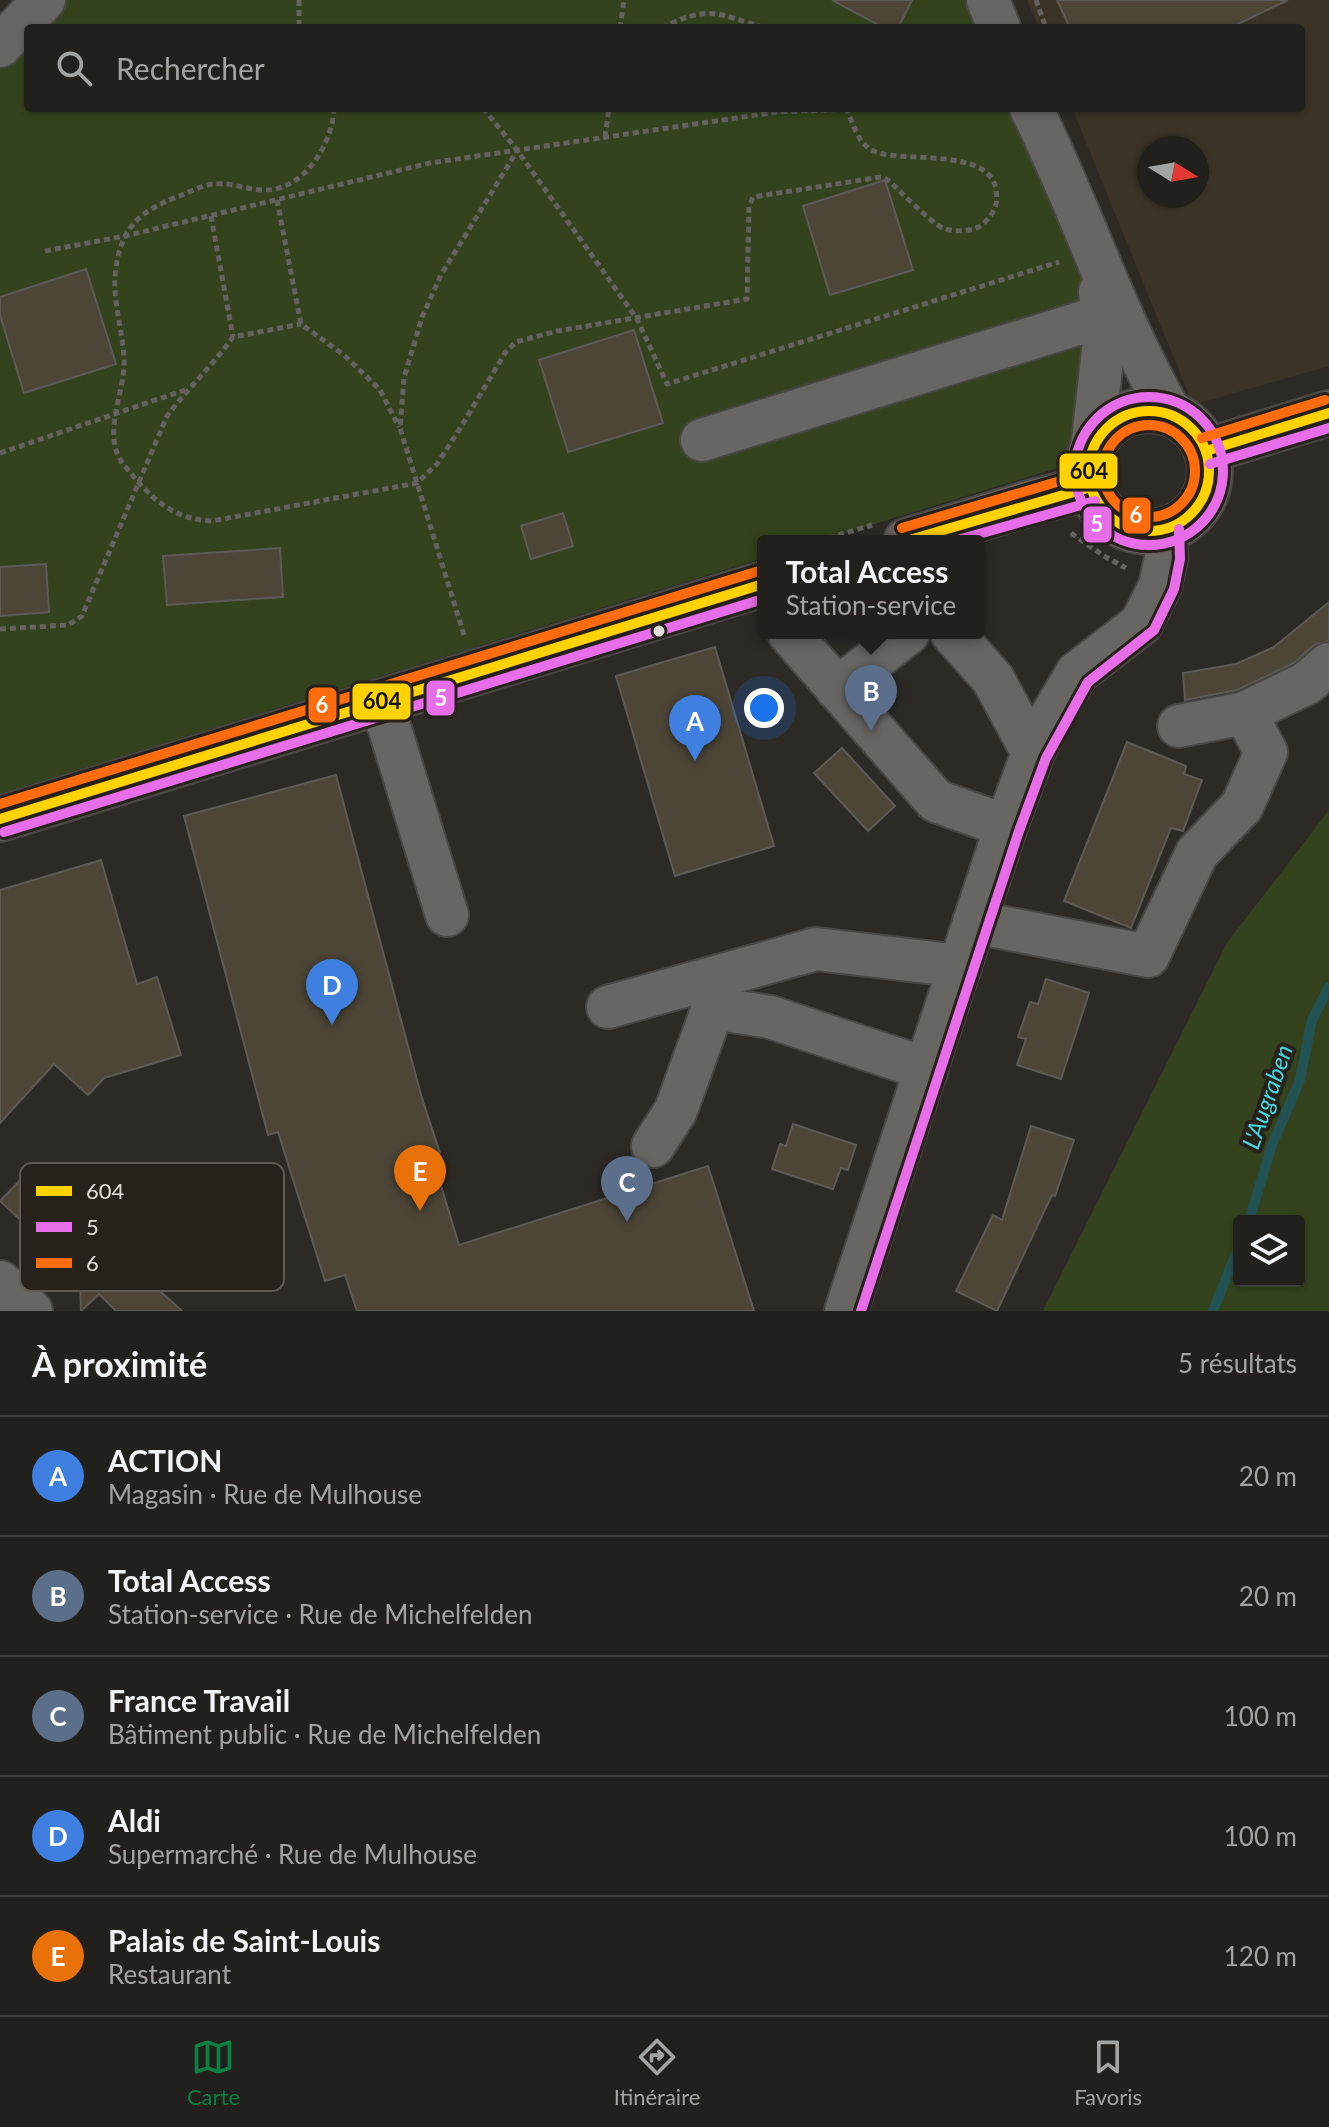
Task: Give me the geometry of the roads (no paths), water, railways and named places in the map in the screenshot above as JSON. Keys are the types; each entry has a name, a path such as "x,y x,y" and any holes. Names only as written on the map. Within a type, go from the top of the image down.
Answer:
{"main road":[{"path":"1153,410 1171,414 1188,423 1202,440 1206,451 1209,480 1203,500 1189,517 1165,529 1151,532 1130,529 1112,520 1098,504 1092,468 1102,432 1125,416 1153,410"},
{"path":"1206,451 1329,413"},
{"path":"891,532 1033,502 1092,468"},
{"path":"0,819 381,700 755,594"}],"street":[{"path":"0,46 44,0"},
{"path":"988,0 997,24"},
{"path":"1033,112 1149,374 1171,414"},
{"path":"1092,468 1104,347 1095,251"},
{"path":"702,440 1103,316"},
{"path":"846,1311 1006,826 1033,753 1077,673 1141,624 1160,586 1166,558 1165,529"},
{"path":"794,639 936,801 1006,826"},
{"path":"837,689 900,639"},
{"path":"957,639 993,679 1033,753"},
{"path":"1179,726 1245,713 1307,683 1329,664"},
{"path":"381,700 447,915"},
{"path":"974,922 1148,956 1197,853 1242,806 1266,752 1245,713"},
{"path":"608,1007 816,949 960,966"},
{"path":"653,1146 676,1110 713,1008 770,1017 927,1069"},
{"path":"0,1282 31,1311"}],"waterway":[{"name":"L'Augraben","path":"1251,1215 1272,1145 1300,1080 1312,1020 1329,987"},
{"name":"L'Augraben","path":"1213,1311 1233,1261"}],"place":[{"name":"Total Access","path":"871,731"},
{"name":"ACTION","path":"695,761"},
{"name":"Aldi","path":"332,1025"},
{"name":"Palais de Saint-Louis","path":"420,1211"},
{"name":"France Travail","path":"627,1222"}]}
